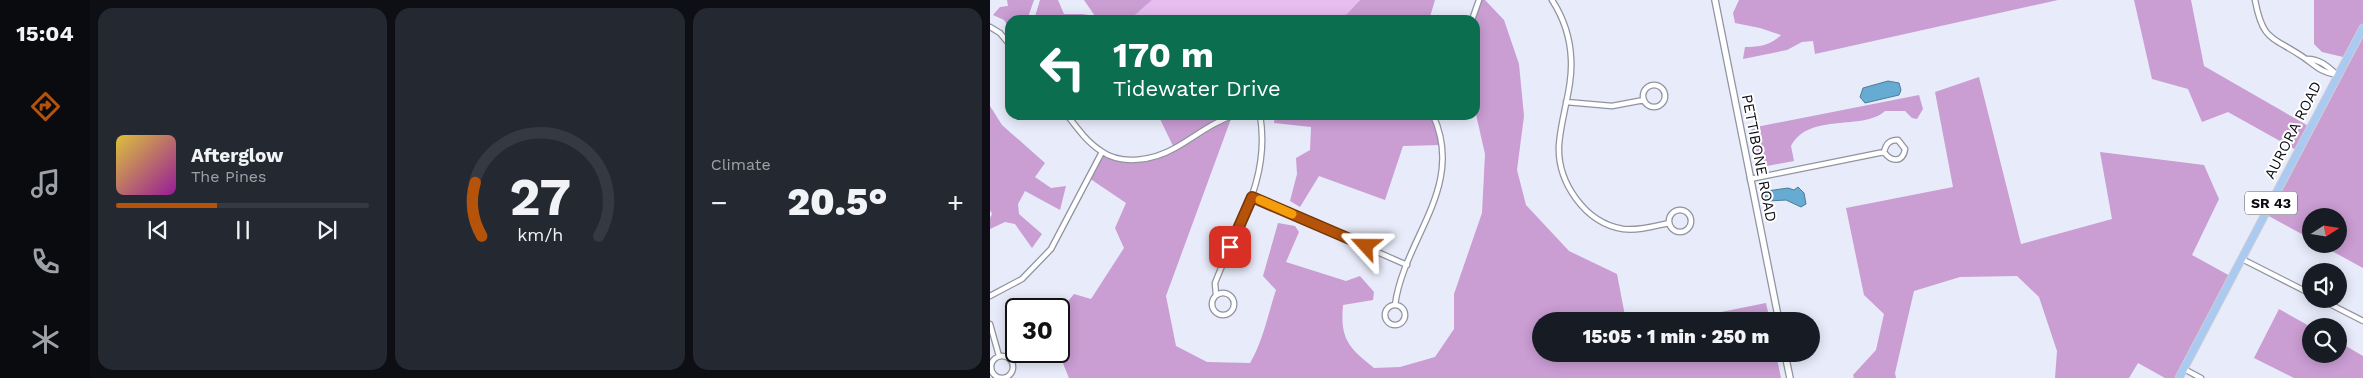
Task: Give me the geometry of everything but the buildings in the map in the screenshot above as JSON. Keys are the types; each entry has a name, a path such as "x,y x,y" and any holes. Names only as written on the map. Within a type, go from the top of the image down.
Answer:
{"main road":[{"name":"AURORA ROAD","path":"2179,378 2363,28"}],"street":[{"path":"1474,15 1479,0"},
{"path":"1552,0 1563,17 1571,56 1559,146 1567,186 1575,199 1594,216 1618,228 1642,228 1669,223"},
{"name":"PETTIBONE ROAD","path":"1715,0 1777,312"},
{"path":"2255,0 2258,15 2268,36 2327,74 2337,75"},
{"path":"990,27 1005,38"},
{"path":"1650,85 1660,87 1664,93 1664,100 1659,105 1649,105 1644,100 1643,93 1650,85"},
{"path":"1566,102 1612,106 1644,100"},
{"path":"1071,120 1085,137 1102,152 1116,157 1150,159 1174,149 1220,120"},
{"path":"1216,295 1223,293 1233,298 1234,308 1229,314 1218,314 1213,309 1212,301 1216,295 1215,283 1252,197 1263,156 1260,120"},
{"path":"1395,305 1399,284 1433,207 1440,180 1441,145 1434,120"},
{"path":"1892,140 1898,140 1905,149 1902,157 1897,160 1892,160 1884,152 1886,144 1892,140"},
{"path":"990,296 1022,279 1051,249 1102,152"},
{"path":"1750,178 1884,152"},
{"path":"1252,197 1407,265"},
{"path":"1679,210 1688,214 1691,221 1688,228 1682,232 1672,229 1669,223 1672,213 1679,210"},
{"path":"2242,259 2302,289"},
{"path":"1395,305 1401,307 1405,316 1400,324 1394,325 1388,322 1385,316 1386,310 1395,305"},
{"path":"2338,308 2363,320"},
{"path":"990,324 1000,356"},
{"path":"1000,356 1007,357 1012,362 1011,372 1006,377 999,377 992,370 994,360 1000,356"},
{"path":"1787,362 1790,378"},
{"path":"2184,369 2201,378"}],"shaded area":[{"path":"1007,0 1034,0 1029,15 1005,15 1005,22 993,15 1000,7 1008,6"},
{"path":"1040,0 1058,0 1064,14 1088,15 1036,15"},
{"path":"1084,0 1152,0 1135,15 1094,15"},
{"path":"1152,0 1360,0 1344,15 1135,15"},
{"path":"1360,0 1435,0 1430,15 1344,15"},
{"path":"1479,0 1485,0 1504,20 1519,64 1524,116 1517,170 1526,205 1569,251 1617,274 1624,312 1532,312 1532,362 1778,362 1781,378 1069,378 1063,363 1070,363 1070,299 1074,294 1091,299 1124,248 1115,228 1126,203 1089,178 1102,152 1122,158 1139,159 1174,148 1160,120 1231,120 1166,296 1176,346 1207,362 1250,363 1262,337 1276,290 1263,276 1278,223 1295,226 1299,232 1286,262 1346,281 1360,276 1374,292 1373,300 1343,305 1342,317 1345,334 1352,348 1365,361 1374,368 1400,367 1435,357 1454,329 1454,294 1482,213 1485,154 1477,120 1480,120 1480,15 1474,15"},
{"path":"1739,0 2058,0 1815,54 1813,41 1802,42 1787,50 1743,59 1745,47 1765,45 1781,35 1735,23 1733,13"},
{"path":"2134,0 2191,0 2204,66 2310,127 2360,33 2357,32 2343,57 2322,52 2314,44 2314,0 2363,0 2363,268 2336,253 2348,252 2348,208 2302,208 2302,234 2265,214 2298,151 2228,112 2202,122 2188,89 2152,79"},
{"path":"1979,77 2021,244 2112,219 2100,152 2204,165 2219,199 2192,255 2232,277 2179,378 2165,378 2138,363 2129,378 2055,378 2057,351 2039,297 2017,276 1960,277 1914,291 1895,373 1896,378 1854,378 1853,375 1876,350 1884,314 1864,295 1846,208 1953,187 1935,92"},
{"path":"1919,95 1923,109 1917,119 1912,118 1905,111 1885,111 1876,117 1864,120 1823,125 1810,129 1799,136 1791,146 1794,161 1767,166 1759,161 1751,128"},
{"path":"990,106 1002,125 1045,163 1035,177 1051,188 1066,186 1060,210 1025,191 1018,204 1019,214 1042,234 1032,248 1015,224 1005,222 990,229 992,214 990,210"},
{"path":"1274,120 1434,120 1441,145 1403,146 1385,200 1319,176 1300,207 1290,201 1297,174 1296,158 1310,150 1311,127 1274,123"},
{"path":"1766,303 1768,312 1721,312"},
{"path":"2279,309 2302,322 2302,363 2347,363 2347,347 2363,356 2363,378 2294,378 2254,358"}],"water":[{"path":"1888,81 1899,83 1901,90 1899,95 1865,103 1860,97 1863,88"},
{"path":"1798,187 1804,193 1806,204 1801,207 1786,200 1768,201 1765,198 1767,191 1788,188 1794,190"}],"slow traffic":[{"path":"1260,200 1292,214"}],"route":[{"path":"1230,247 1252,197 1366,246"}]}
